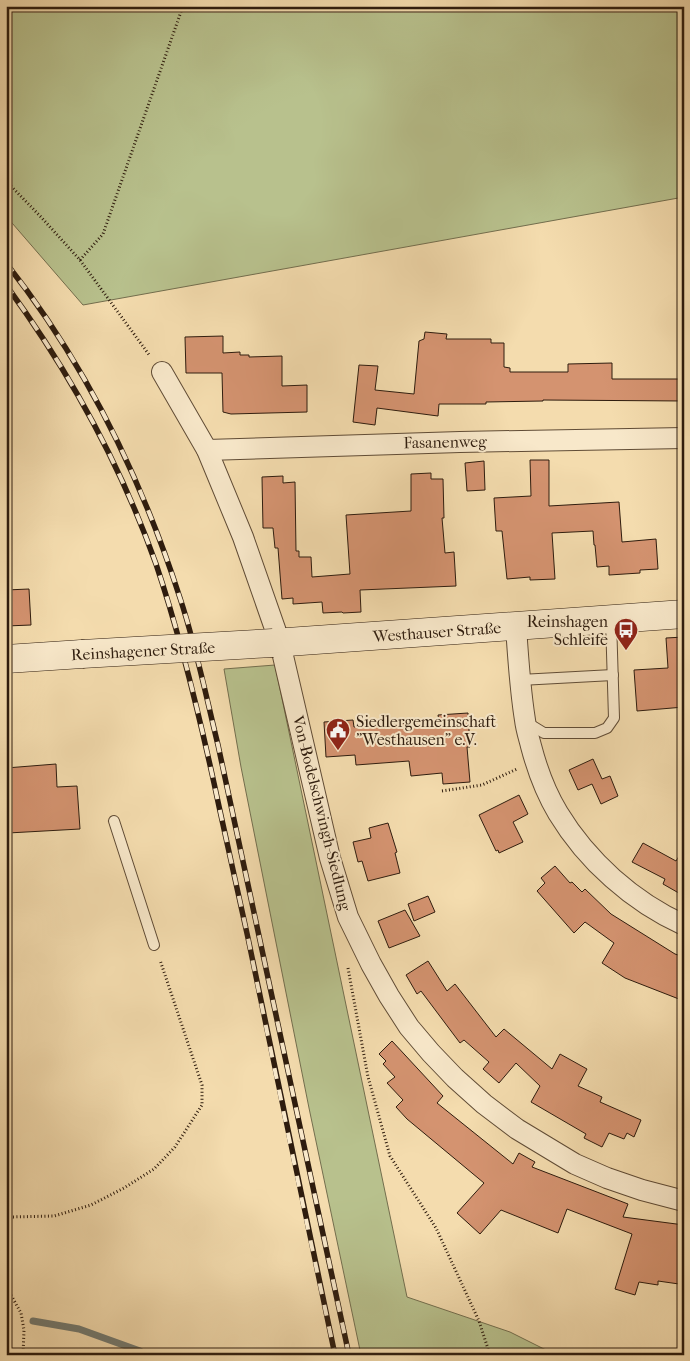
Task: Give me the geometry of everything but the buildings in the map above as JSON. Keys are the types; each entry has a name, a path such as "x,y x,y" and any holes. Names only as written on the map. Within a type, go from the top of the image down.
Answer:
{"main road":[{"name":"Westhauser Straße","path":"276,643 684,614"},
{"name":"Reinshagener Straße","path":"6,658 276,643"}],"street":[{"path":"162,372 207,450 243,537 276,643"},
{"name":"Fasanenweg","path":"207,450 460,442 684,438"},
{"path":"516,626 525,722 542,781 557,812 575,839 592,859 629,891 666,917 684,925"},
{"name":"Von-Bodelschwingh-Siedlung","path":"276,643 330,858 348,917 371,964 409,1027 430,1054 455,1078 484,1104 532,1138 575,1164 607,1178 684,1201"}],"lane":[{"path":"525,722 544,733 595,732 607,728 614,718 611,618"},
{"path":"520,680 613,675"},
{"path":"114,820 154,945"}],"path":[{"path":"80,260 104,234 183,6"},
{"path":"6,182 80,260 162,372"},
{"path":"442,791 482,786 535,759"},
{"path":"6,1239 11,1217 54,1216 91,1205 124,1188 154,1169 175,1147 202,1105 202,1085 154,945"},
{"path":"348,962 348,971 368,1077 390,1156 436,1228 479,1321 490,1355"},
{"path":"6,1286 21,1313 24,1330 23,1355"}],"green space":[{"path":"6,6 684,6 684,197 83,305 6,216"},
{"path":"275,665 407,1297 510,1332 556,1355 361,1355 309,1108 241,767 224,669"}],"waterway":[{"path":"33,1321 79,1329 140,1351 145,1355"}],"railway":[{"path":"6,263 35,301 61,341 108,423 129,465 165,553 186,616 218,745 349,1355"},
{"path":"6,285 72,384 91,419 142,527 165,591 188,673 208,756 335,1355"}],"place":[{"name":"Reinshagen Schleife","path":"626,651"},
{"name":"Siedlergemeinschaft \"Westhausen\" e.V.","path":"338,751"}]}
